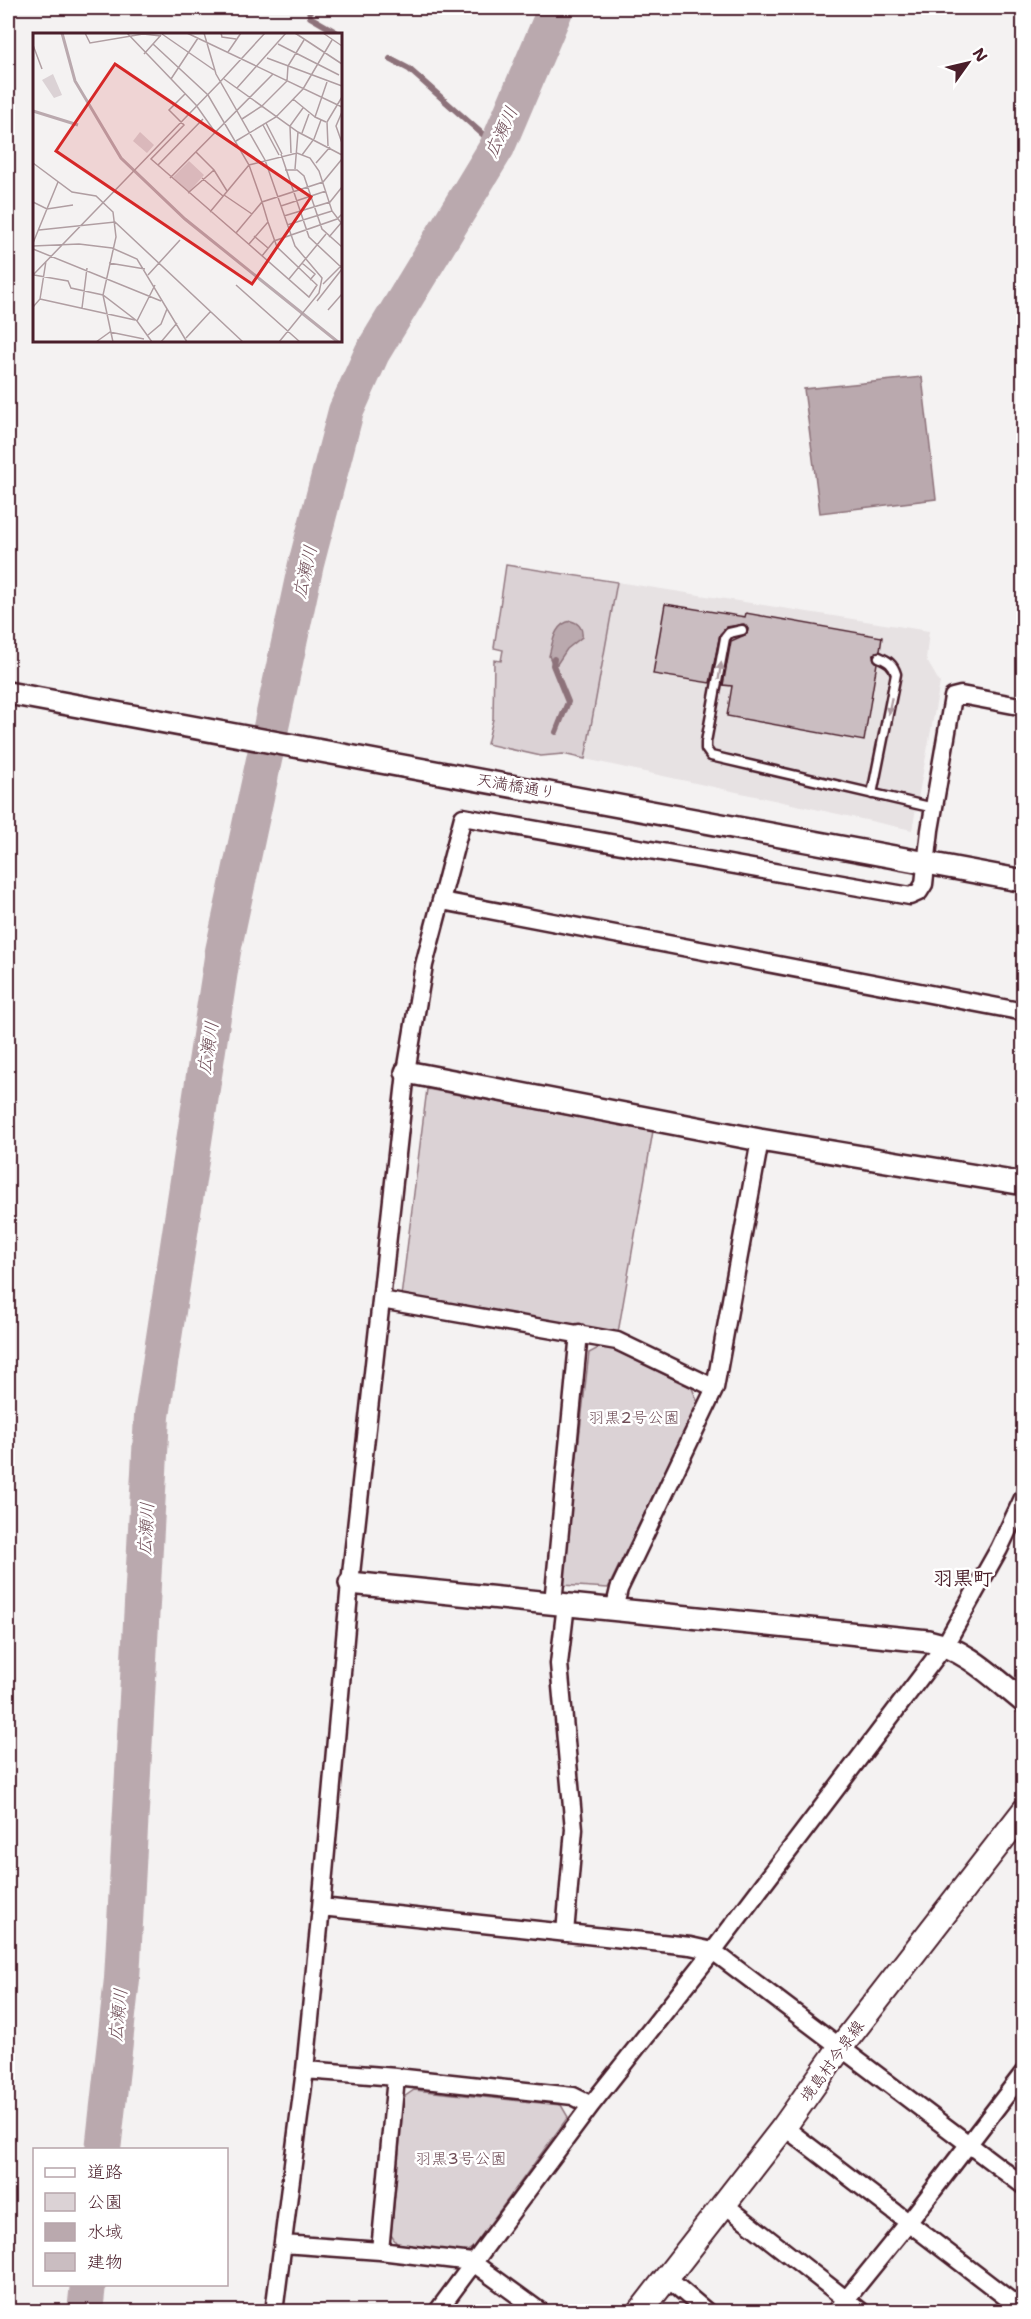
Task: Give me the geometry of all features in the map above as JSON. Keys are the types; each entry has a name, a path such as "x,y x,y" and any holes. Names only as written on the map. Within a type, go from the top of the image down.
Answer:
{"main road":[{"name":"境島村今泉線","path":"640,2312 784,2127 840,2048 1023,1811"}],"street":[{"name":"天満橋通り","path":"8,693 1023,881"},
{"path":"274,2312 305,2070 350,1583 406,1072 424,965 463,817 910,896 920,892 924,884 953,697 962,695 1023,707"},
{"path":"442,901 1023,1012"},
{"path":"406,1072 760,1140 1023,1184"},
{"path":"614,1610 619,1589 715,1388 760,1140"},
{"path":"381,1300 617,1341 715,1388"},
{"path":"565,1933 574,1829 559,1664 560,1604 579,1333"},
{"path":"437,2312 591,2105 713,1951 945,1645 999,1549 1023,1497"},
{"path":"350,1583 945,1645 962,1653 1023,1702"},
{"path":"321,1907 690,1946 713,1951 1023,2186"},
{"path":"305,2070 396,2077 573,2096 591,2105"},
{"path":"841,2305 969,2145 1023,2072"},
{"path":"380,2251 396,2077"},
{"path":"784,2127 1023,2311"},
{"path":"724,2204 841,2305 862,2312"},
{"path":"283,2244 380,2251 472,2262 541,2312"},
{"path":"667,2278 706,2312"}],"lane":[{"path":"742,630 729,633 725,638 706,742 711,756 934,808"},
{"path":"872,794 896,674 888,661 879,657"}],"shaded area":[{"path":"617,582 929,631 926,659 940,683 912,830 585,759"}],"green space":[{"path":"506,565 617,582 585,759 563,754 541,756 487,744 493,719 494,660 501,661 503,650 494,648"},
{"path":"427,1089 653,1131 618,1333 401,1297"},
{"name":"羽黒2号公園","path":"604,1345 692,1388 698,1403 608,1588 562,1585 589,1353"},
{"name":"羽黒3号公園","path":"414,2090 561,2105 568,2117 473,2247 466,2252 397,2244 391,2235 404,2097"}],"water":[{"path":"922,377 936,499 820,513 804,389"},
{"path":"571,621 580,627 582,637 567,649 557,664 553,665 549,656 555,634 561,626"}],"building":[{"path":"665,604 745,617 746,613 882,637 880,651 873,655 877,663 864,741 727,716 732,686 723,685 731,641 747,634 748,629 744,624 727,627 720,634 710,683 653,674"}],"waterway":[{"path":"309,8 310,17 336,32"},
{"name":"広瀬川","path":"103,2148 122,1979 152,1416 223,951 306,564 346,411 372,353 497,147 556,8"},
{"path":"390,59 409,69 497,147"},
{"path":"554,659 553,665 568,702 556,732"},
{"name":"広瀬川","path":"85,2312 88,2286"}],"district":[{"name":"羽黒町","path":"963,1578"}]}
